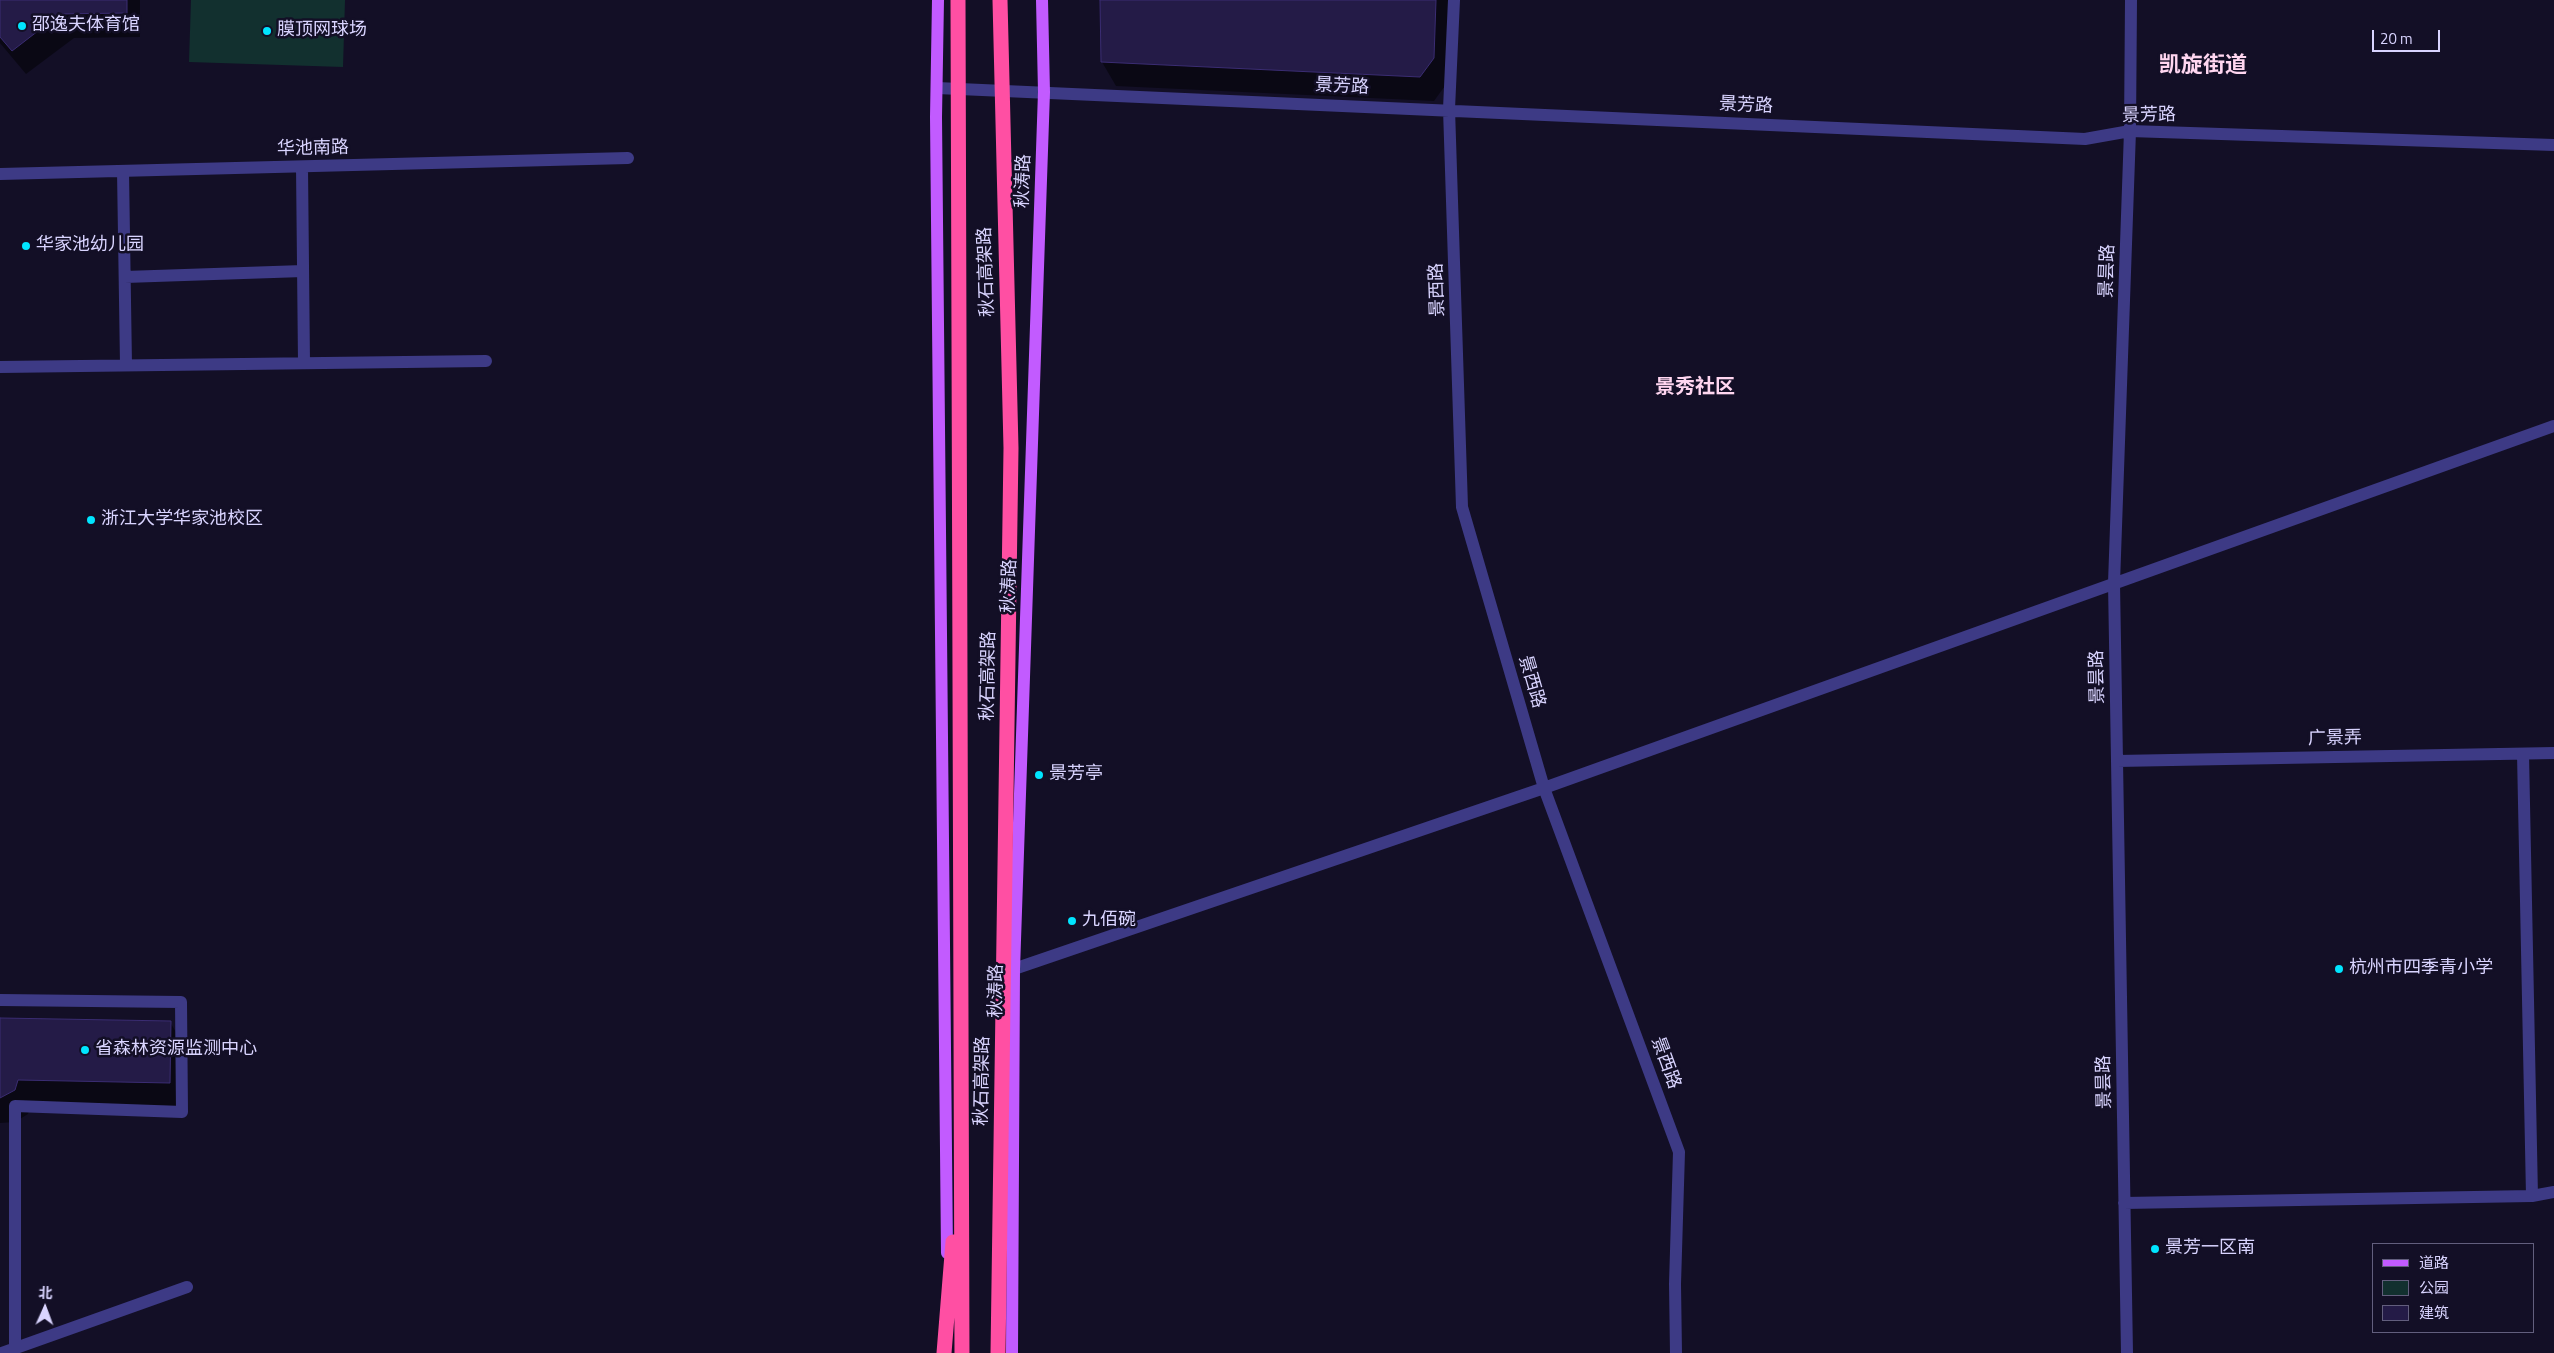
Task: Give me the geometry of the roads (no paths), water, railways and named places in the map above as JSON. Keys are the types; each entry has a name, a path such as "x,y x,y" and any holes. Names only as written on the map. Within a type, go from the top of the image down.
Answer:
{"highway":[{"name":"秋石高架路","path":"958,0 962,1353"},
{"name":"秋石高架路","path":"998,1353 1011,448 1000,0"},
{"path":"946,1353 961,1128"}],"main road":[{"path":"938,0 936,88 946,1353"},
{"name":"秋涛路","path":"1012,1353 1014,969 1044,92 1042,0"}],"street":[{"name":"景西路","path":"1454,0 1449,109 1462,507 1544,788 1679,1152 1675,1284 1676,1353"},
{"name":"景昙路","path":"2127,1353 2114,583 2130,131 2130,0"},
{"name":"景芳路","path":"936,88 1449,109 2085,139 2130,131 2554,145"},
{"name":"华池南路","path":"0,174 628,158"},
{"path":"302,167 304,363"},
{"path":"123,171 126,365"},
{"path":"125,277 303,271"},
{"path":"0,367 486,361"},
{"path":"1014,969 1544,788 2554,426"},
{"name":"广景弄","path":"2117,761 2554,753"},
{"path":"2523,754 2532,1196"},
{"path":"0,1000 181,1002 182,1112 15,1106 15,1348"},
{"path":"2124,1203 2532,1196 2554,1192"},
{"path":"2,1353 187,1287"}],"place":[{"name":"邵逸夫体育馆","path":"22,26"},
{"name":"膜顶网球场","path":"267,31"},
{"name":"华家池幼儿园","path":"26,246"},
{"name":"浙江大学华家池校区","path":"91,520"},
{"name":"景芳亭","path":"1039,775"},
{"name":"九佰碗","path":"1072,921"},
{"name":"杭州市四季青小学","path":"2339,969"},
{"name":"省森林资源监测中心","path":"85,1050"},
{"name":"景芳一区南","path":"2155,1249"}],"district":[{"name":"凯旋街道","path":"2203,67"},
{"name":"景秀社区","path":"1695,388"}]}
